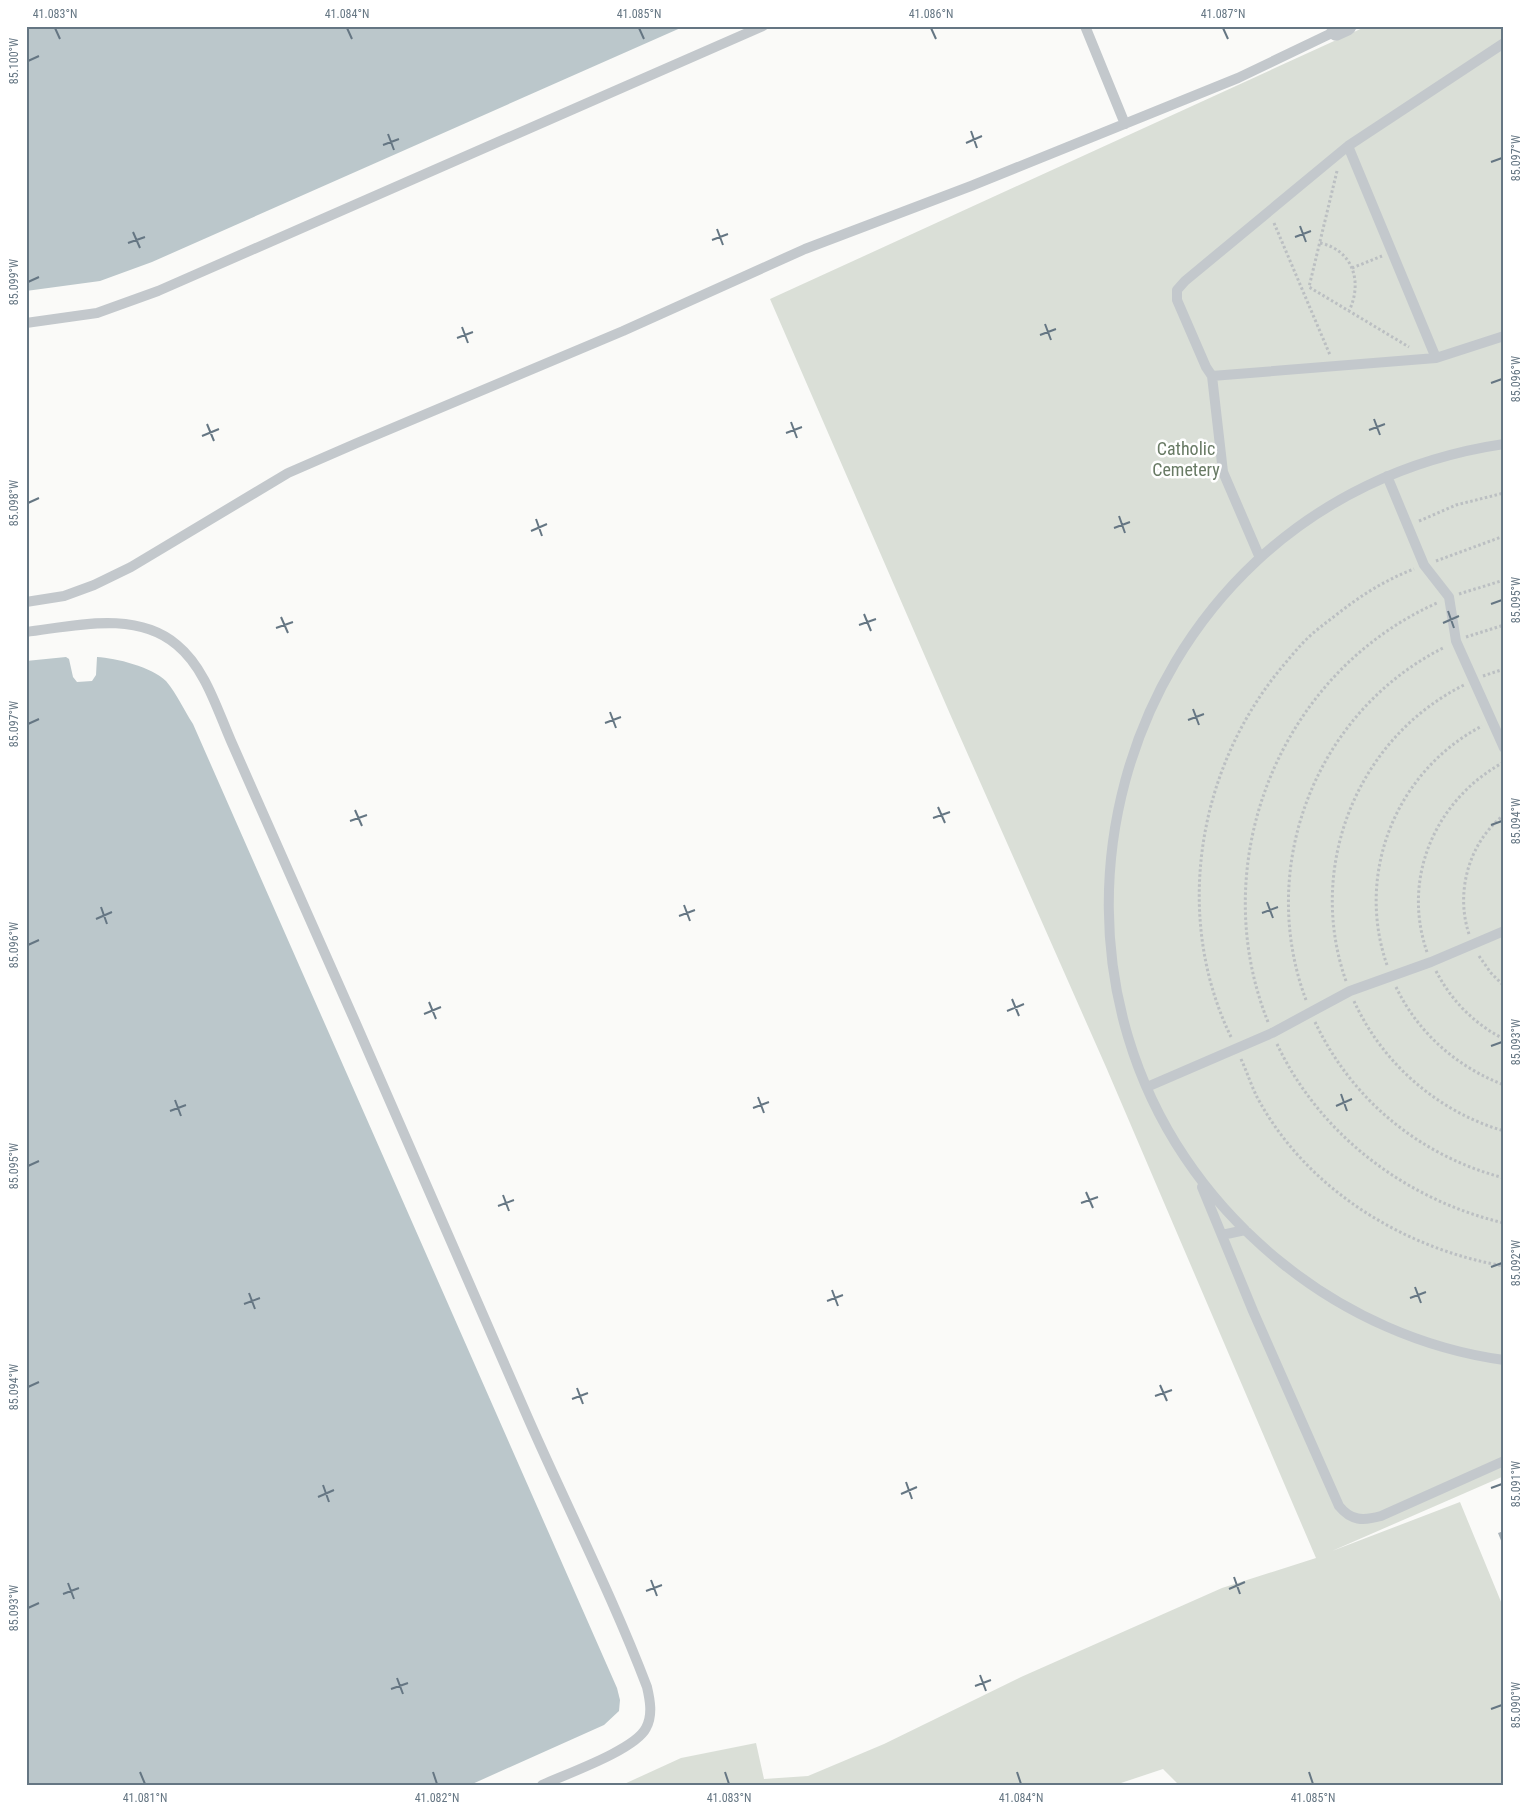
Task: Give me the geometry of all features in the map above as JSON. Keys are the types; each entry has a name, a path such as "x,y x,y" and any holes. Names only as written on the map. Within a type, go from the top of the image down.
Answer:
{"lane":[{"path":"26,323 97,313 158,292 763,26"},
{"path":"1084,26 1125,124"},
{"path":"26,602 64,596 94,585 131,567 288,473 623,332 805,249 971,186 1238,78 1341,29"},
{"path":"1260,558 1223,472 1218,443 1212,376 1206,367 1177,300 1177,290 1185,280 1345,148 1504,43"},
{"path":"1345,148 1392,253 1432,358"},
{"path":"1212,376 1432,358 1504,336"},
{"path":"1504,444 1451,454 1387,476 1320,512 1260,558 1214,606 1170,670 1152,704 1134,748 1118,804 1110,861 1108,909 1114,976 1127,1033 1147,1087 1161,1116 1196,1172 1245,1230 1268,1252 1312,1285 1373,1320 1431,1343 1504,1360"},
{"path":"1387,476 1424,565 1449,597 1456,641 1504,748"},
{"path":"26,632 106,624 129,624 148,627 180,647 194,664 208,689 378,1071 432,1199 647,1687 650,1713 646,1729 638,1738 626,1747 542,1785"},
{"path":"1147,1087 1272,1033 1311,1014 1350,991 1431,962 1504,931"},
{"path":"1196,1172 1275,1362 1339,1506 1346,1514 1365,1521 1381,1516 1504,1461"},
{"path":"1222,1234 1245,1230"}],"path":[{"path":"1309,287 1345,148"},
{"path":"1269,211 1335,367"},
{"path":"1320,243 1340,251 1352,268 1356,288 1349,311"},
{"path":"1352,268 1392,253"},
{"path":"1302,290 1309,287"},
{"path":"1309,287 1432,358"},
{"path":"1407,526 1456,505 1504,493"},
{"path":"1504,536 1424,565 1387,581 1352,602 1317,629 1288,660 1260,695 1228,754 1212,798 1205,830 1198,900 1202,943 1217,1003 1258,1099 1274,1123 1307,1164 1334,1190 1358,1207 1410,1237 1462,1257 1504,1266"},
{"path":"1504,580 1449,597 1389,629 1337,673 1308,708 1295,727 1265,788 1248,854 1245,900 1252,967 1272,1033 1293,1073 1310,1097 1334,1126 1367,1157 1403,1183 1464,1212 1504,1223"},
{"path":"1504,625 1456,641 1410,667 1371,700 1338,740 1312,786 1296,835 1288,886 1292,947 1302,989 1311,1014 1345,1072 1391,1121 1428,1147 1448,1158 1504,1178"},
{"path":"1504,668 1474,680 1434,703 1398,733 1370,769 1349,810 1336,855 1332,901 1337,947 1350,991 1378,1041 1416,1083 1463,1115 1504,1131"},
{"path":"1492,721 1449,747 1430,765 1404,798 1389,828 1378,869 1376,903 1381,945 1391,977 1411,1014 1439,1045 1472,1070 1504,1085"},
{"path":"1504,762 1472,782 1456,798 1436,828 1425,855 1418,898 1424,942 1442,984 1474,1020 1504,1038"},
{"path":"1504,815 1481,840 1468,868 1464,906 1472,944 1491,973 1504,986"}],"green space":[{"name":"Catholic Cemetery","path":"1367,26 1504,26 1504,1476 1332,1551 1460,1502 1504,1609 1504,1785 1179,1785 1163,1769 1115,1785 622,1785 681,1758 756,1743 764,1779 808,1776 884,1744 1021,1677 1222,1588 1316,1558 1106,1067 770,299"}],"shaded area":[{"path":"26,26 685,26 152,262 100,281 26,291"},
{"path":"66,657 69,659 73,677 77,682 92,681 96,675 97,657 123,661 152,671 170,686 193,724 617,1688 620,1700 619,1711 604,1725 470,1785 26,1785 26,661"}],"building":[{"path":"1504,1531 1504,1548 1498,1533"}]}
